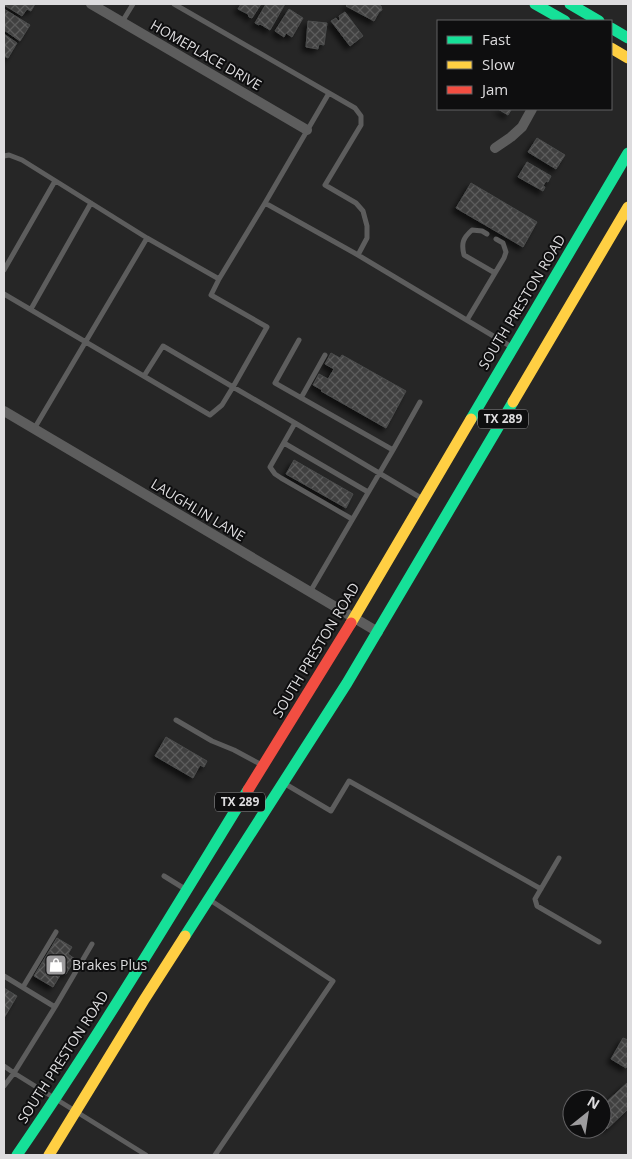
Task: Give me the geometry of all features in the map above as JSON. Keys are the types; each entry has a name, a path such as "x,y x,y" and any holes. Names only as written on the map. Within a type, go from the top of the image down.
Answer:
{"main road":[{"path":"535,4 563,20"},
{"path":"570,4 586,18"},
{"path":"612,29 628,38"},
{"path":"612,49 628,58"},
{"name":"SOUTH PRESTON ROAD","path":"17,1155 55,1100 127,987 354,618 628,153"},
{"name":"TX 289","path":"48,1155 144,1000 284,783 378,632 628,207"}],"street":[{"name":"HOMEPLACE DRIVE","path":"91,4 307,130"},
{"path":"495,148 522,127 531,110"},
{"name":"LAUGHLIN LANE","path":"4,411 378,632"}],"lane":[{"path":"122,22 133,4"},
{"path":"174,4 355,108 361,116 361,126 325,185 356,203 363,211 368,238 358,255"},
{"path":"4,294 210,415 222,405 267,327 211,295 329,94"},
{"path":"4,156 22,160 147,238 219,279"},
{"path":"4,270 55,181"},
{"path":"31,309 91,203"},
{"path":"265,203 358,255 513,348"},
{"path":"487,234 482,231 472,230 465,236 462,247 464,255 495,273"},
{"path":"33,429 147,238"},
{"path":"467,320 506,252 503,243 496,239"},
{"path":"299,340 275,383 392,450"},
{"path":"144,376 163,346 424,499"},
{"path":"301,398 324,355"},
{"path":"310,592 420,402"},
{"path":"295,423 270,467 275,474 352,519"},
{"path":"284,443 368,492"},
{"path":"176,720 212,742 234,750 262,766"},
{"path":"284,783 331,812 349,781 541,889"},
{"path":"559,858 535,899 537,906 599,942"},
{"path":"164,876 186,890"},
{"path":"209,900 333,981 215,1155"},
{"path":"23,987 56,932"},
{"path":"4,1086 14,1073 92,944"},
{"path":"4,976 55,1006"},
{"path":"4,1066 55,1100 146,1155"}],"building":[{"path":"4,4 35,4 31,11 27,9 22,16"},
{"path":"241,4 261,4 252,18 238,9"},
{"path":"266,4 285,4 270,30 255,23"},
{"path":"348,4 376,4 381,6 382,10 374,21 346,6"},
{"path":"4,9 30,25 20,41 4,30"},
{"path":"289,9 303,18 292,37 286,33 284,37 275,31"},
{"path":"345,12 363,36 350,46 331,21 336,18 338,21 340,19 339,16"},
{"path":"308,21 327,23 324,45 319,44 318,49 306,47"},
{"path":"4,34 17,43 8,58 4,56"},
{"path":"500,110 511,110 508,115"},
{"path":"537,138 565,155 556,169 528,152"},
{"path":"527,162 551,176 543,186 545,187 543,191 518,177"},
{"path":"471,183 537,222 523,247 456,208"},
{"path":"331,353 340,358 342,355 406,391 386,428 313,385 319,374 328,379 334,369 325,364"},
{"path":"294,460 353,494 346,508 286,474"},
{"path":"166,737 207,761 204,767 200,765 193,778 155,756"},
{"name":"Brakes Plus","path":"57,938 72,947 68,954 75,959 66,974 62,972 53,987 34,976"},
{"path":"4,988 17,996 4,1018"},
{"path":"623,1038 628,1040 628,1065 626,1068 611,1059"},
{"path":"628,1082 628,1109 612,1124 612,1097"}],"traffic: fast":[{"path":"535,4 563,20"},
{"path":"570,4 597,20"},
{"path":"612,29 628,38"},
{"path":"471,419 628,153"},
{"path":"185,936 347,683 513,402"},
{"path":"17,1155 164,928 248,790"}],"traffic: slow":[{"path":"612,49 628,58"},
{"path":"513,402 628,207"},
{"path":"351,623 471,419"},
{"path":"49,1155 185,936"}],"traffic: jam":[{"path":"248,790 351,623"}],"place":[{"name":"Brakes Plus","path":"56,965"}]}
